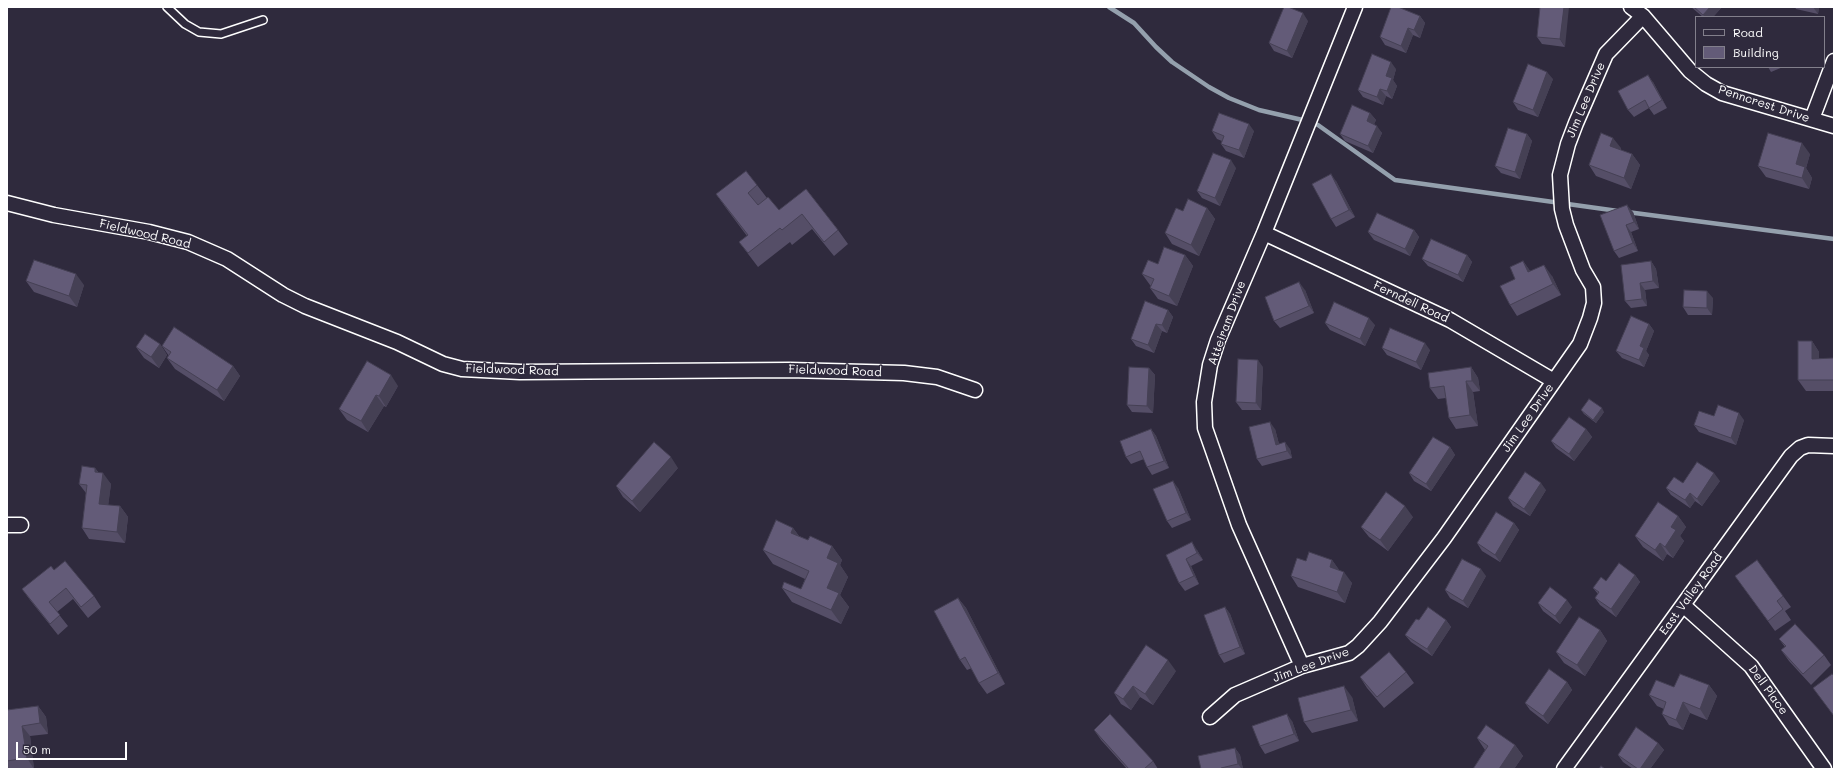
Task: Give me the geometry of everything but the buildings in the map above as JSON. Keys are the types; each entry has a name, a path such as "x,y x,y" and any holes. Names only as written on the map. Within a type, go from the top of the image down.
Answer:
{"street":[{"name":"Atteiram Drive","path":"1302,666 1239,526 1205,428 1204,402 1210,365 1234,301 1264,233 1355,7"},
{"name":"Penncrest Drive","path":"1631,7 1643,16 1690,71 1706,84 1722,93 1834,126"},
{"name":"Jim Lee Drive","path":"1210,717 1235,695 1302,666 1349,653 1358,646 1376,627 1444,538 1580,344 1594,304 1593,286 1583,270 1566,225 1562,209 1560,175 1573,130 1606,54 1643,16"},
{"path":"1812,120 1834,61"},
{"name":"Fieldwood Road","path":"7,203 54,214 148,232 188,242 227,259 282,295 305,306 397,342 443,364 462,369 520,372 789,370 904,373 937,377 975,390"},
{"name":"Ferndell Road","path":"1264,233 1450,320 1554,380"},
{"name":"East Valley Road","path":"1564,769 1791,456 1800,448 1808,445 1834,446"},
{"path":"7,525 21,525"},
{"name":"Dell Place","path":"1683,605 1751,666 1824,769"}],"lane":[{"path":"167,7 185,24 199,32 221,34 263,20"}],"waterway":[{"path":"1109,7 1134,23 1172,62 1209,87 1229,98 1259,110 1318,125 1395,180 1618,211"},
{"path":"1627,212 1834,239"}]}
